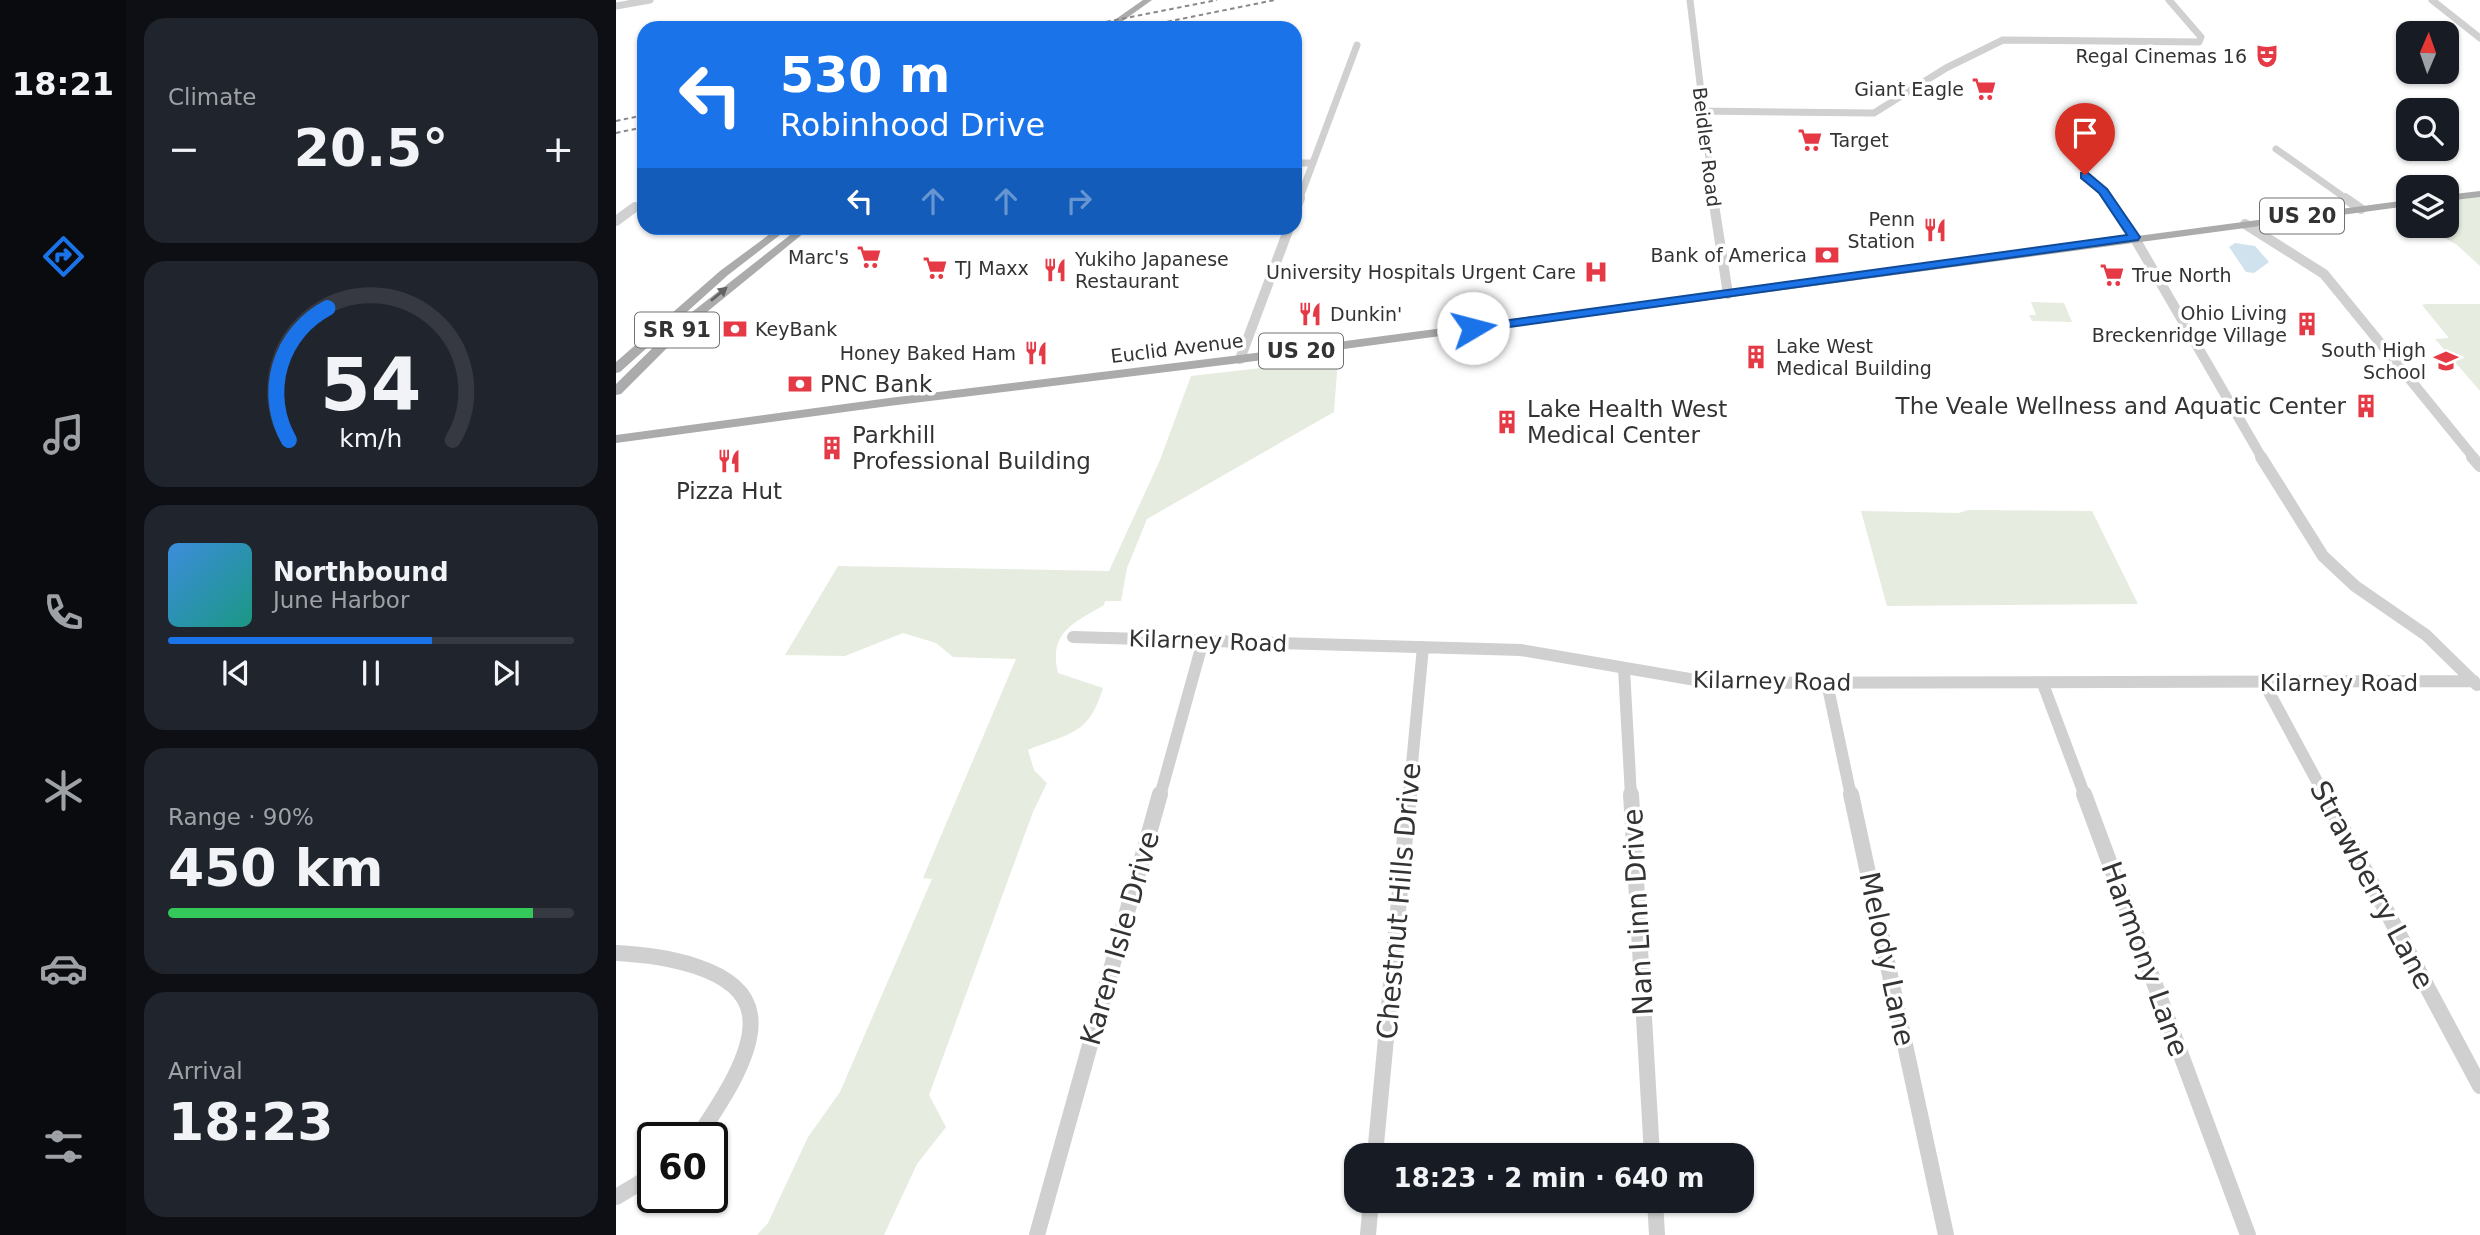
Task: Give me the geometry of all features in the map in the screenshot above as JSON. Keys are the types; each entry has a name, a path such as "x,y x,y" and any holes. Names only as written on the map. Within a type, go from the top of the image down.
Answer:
{"main road":[{"path":"1104,21 1125,7 1148,0"},
{"path":"1115,21 1137,3"},
{"path":"2459,196 2480,194"},
{"name":"Euclid Avenue","path":"616,439 1240,359 2134,237 2396,205"},
{"name":"SR 91","path":"616,369 714,281 775,235"},
{"name":"SR 91","path":"616,391 681,326 796,235"}],"street":[{"path":"616,6 650,0"},
{"name":"Beidler Road","path":"1690,0 1702,111 1728,294"},
{"path":"1702,111 1874,113 1946,68 2003,40 2199,42 2201,37 2169,0"},
{"path":"2432,0 2480,38"},
{"path":"1302,192 1357,45"},
{"path":"2276,149 2361,209"},
{"path":"1302,163 1313,163"},
{"path":"2085,175 2103,191 2134,237 2280,489 2323,556 2355,586 2426,635 2477,684"},
{"path":"616,220 635,207"},
{"path":"2245,223 2324,274 2480,466"},
{"path":"1240,359 1286,235"},
{"name":"Kilarney Road","path":"1073,637 1551,653 1624,669 1713,683 2477,684"},
{"name":"Karen Isle Drive","path":"1037,1235 1203,641"},
{"name":"Chestnut Hills Drive","path":"1376,1143 1423,647"},
{"name":"Nan Linn Drive","path":"1624,669 1651,1143"},
{"name":"Melody Lane","path":"1828,683 1946,1235"},
{"name":"Strawberry Lane","path":"2264,683 2480,1086"},
{"name":"Harmony Lane","path":"2043,684 2248,1235"},
{"path":"616,953 650,956 716,972 738,995 750,1014 748,1035 732,1086 708,1122"},
{"path":"616,1197 637,1185"},
{"path":"1368,1235 1370,1213"},
{"path":"1656,1213 1657,1235"}],"shaded area":[{"path":"2480,196 2480,266 2445,238 2459,238 2459,199"},
{"path":"2031,302 2064,303 2072,322 2032,321 2029,315 2036,315"},
{"path":"2480,304 2480,391 2435,339 2449,338 2422,305"},
{"path":"1338,359 1334,412 1147,519 1127,568 1121,601 1105,601 1104,605 1066,630 1060,638 1056,659 1058,673 1103,688 1097,704 1084,724 1067,735 1028,750 1034,770 1047,783 1033,812 929,1095 946,1127 917,1164 884,1235 757,1235 768,1223 808,1137 840,1092 932,879 923,878 1016,659 953,657 936,643 903,633 845,656 785,655 838,566 1109,571 1160,460 1191,376"},
{"path":"1968,510 2092,511 2138,604 1887,606 1861,511 1959,513"}],"water":[{"path":"2235,243 2255,246 2269,262 2254,273 2246,272 2229,247"}],"railway":[{"path":"1110,21 1217,0"},
{"path":"1171,21 1275,0"},
{"path":"616,121 637,116"},
{"path":"616,133 637,128"}],"place":[{"name":"Regal Cinemas 16","path":"2267,56"},
{"name":"Giant Eagle","path":"1984,89"},
{"name":"Target","path":"1810,140"},
{"name":"Penn Station","path":"1935,230"},
{"name":"Bank of America","path":"1827,255"},
{"name":"Marc's","path":"869,257"},
{"name":"TJ Maxx","path":"935,268"},
{"name":"Yukiho Japanese Restaurant","path":"1055,270"},
{"name":"University Hospitals Urgent Care","path":"1596,272"},
{"name":"True North","path":"2112,275"},
{"name":"Dunkin'","path":"1310,314"},
{"name":"Ohio Living Breckenridge Village","path":"2307,324"},
{"name":"KeyBank","path":"735,329"},
{"name":"Honey Baked Ham","path":"1036,353"},
{"name":"Lake West Medical Building","path":"1756,357"},
{"name":"South High School","path":"2446,361"},
{"name":"PNC Bank","path":"800,384"},
{"name":"The Veale Wellness and Aquatic Center","path":"2366,406"},
{"name":"Lake Health West Medical Center","path":"1507,422"},
{"name":"Parkhill Professional Building","path":"832,448"},
{"name":"Pizza Hut","path":"729,461"}],"route":[{"path":"1473,328 2134,237 2103,191 2085,175"}]}
